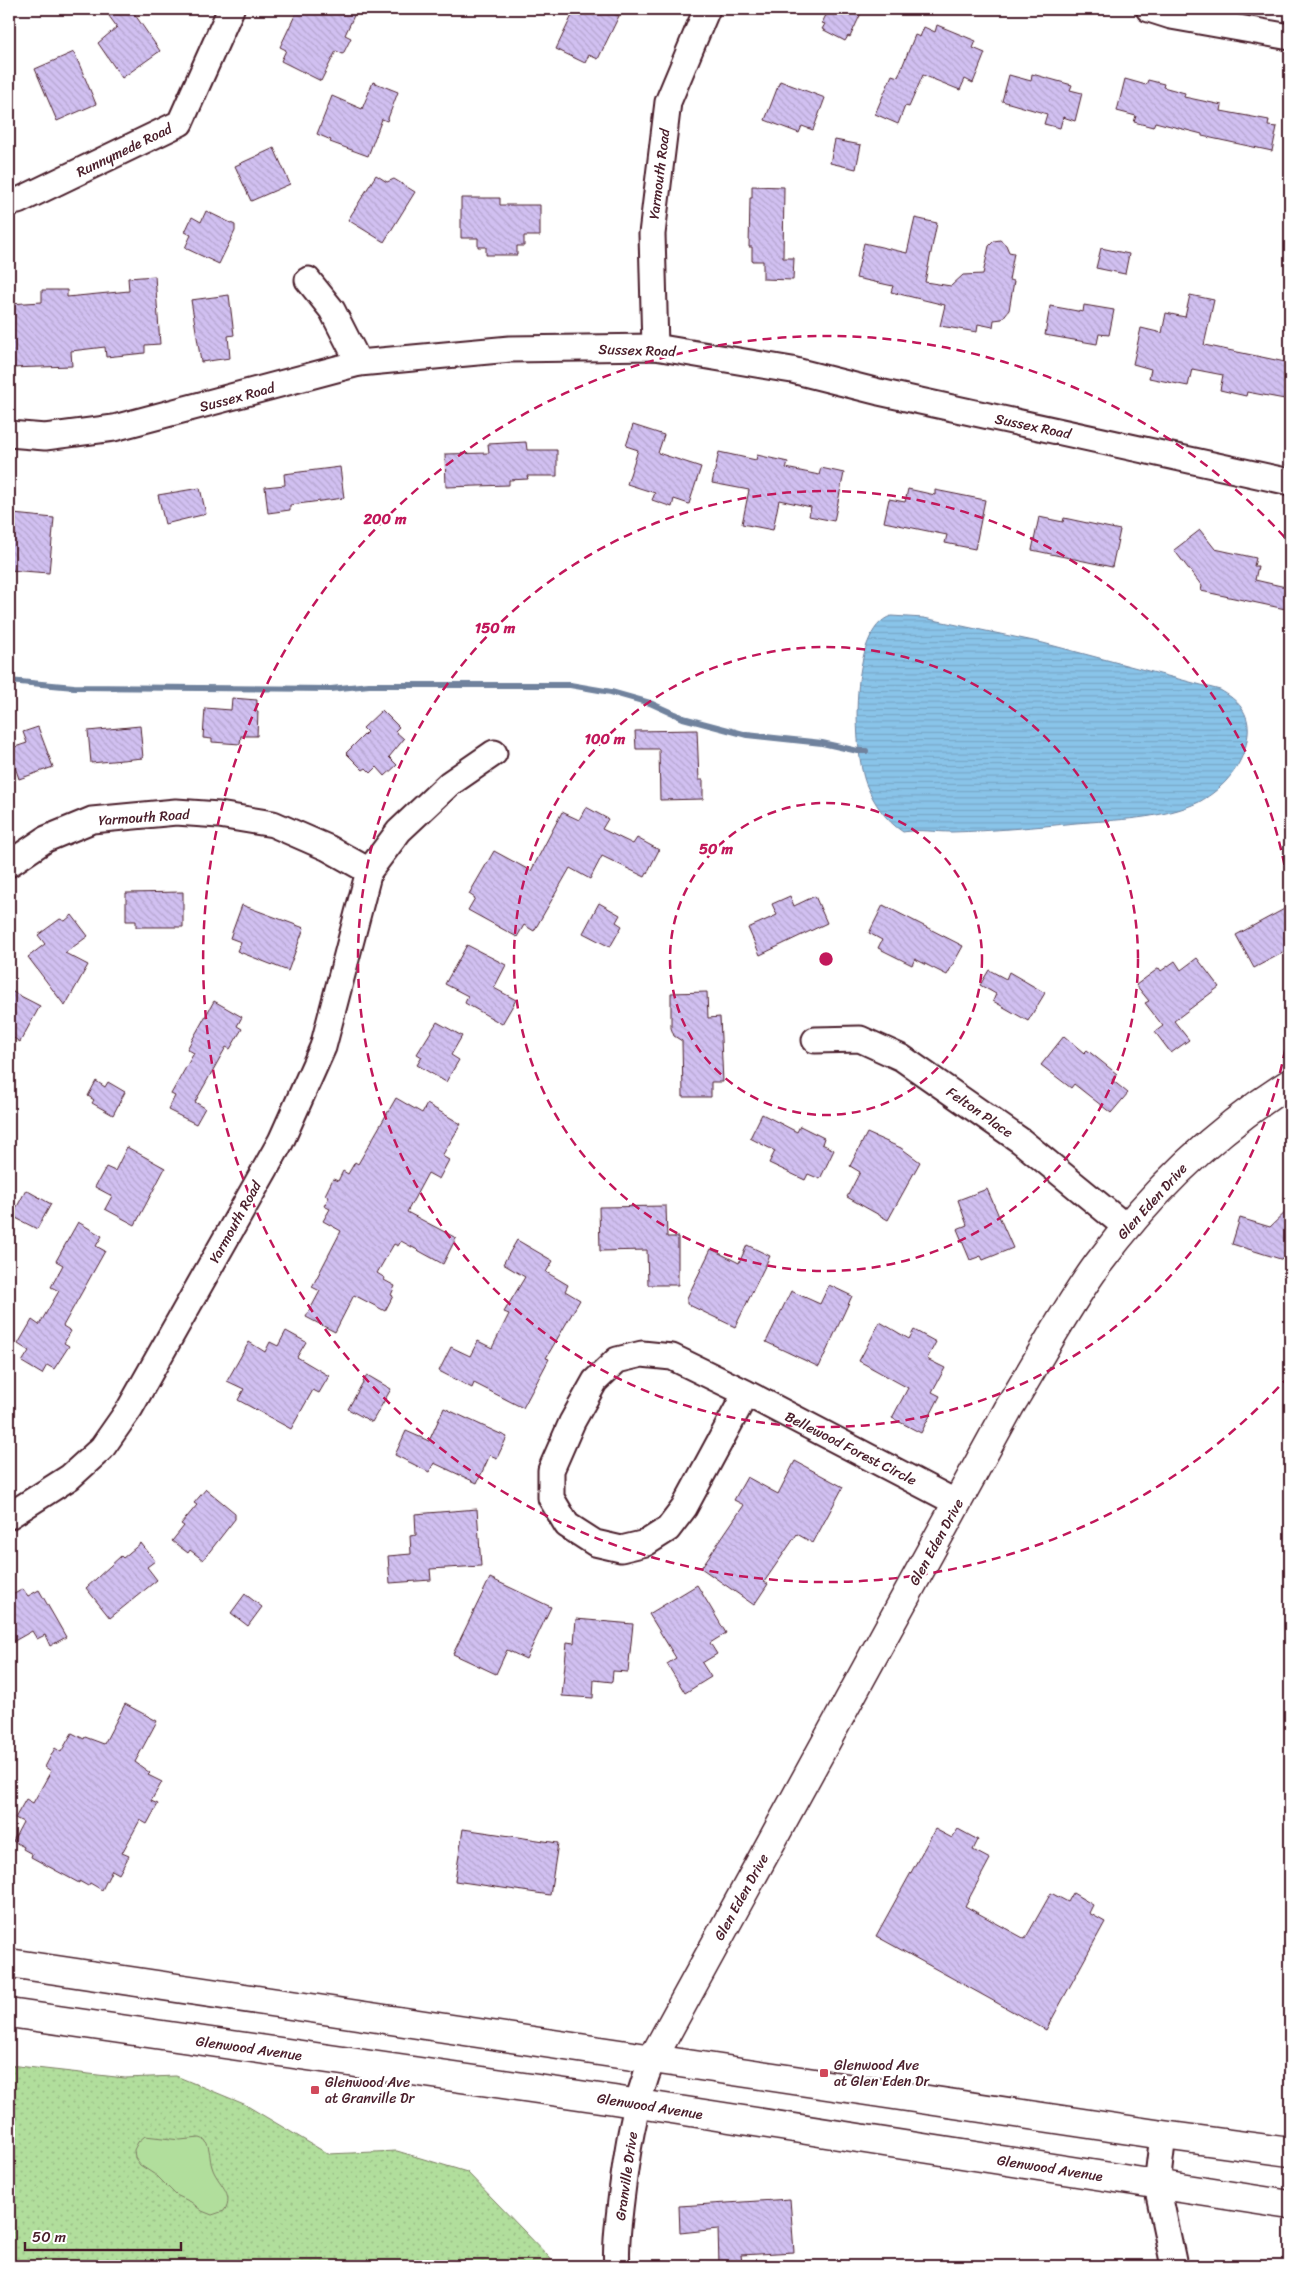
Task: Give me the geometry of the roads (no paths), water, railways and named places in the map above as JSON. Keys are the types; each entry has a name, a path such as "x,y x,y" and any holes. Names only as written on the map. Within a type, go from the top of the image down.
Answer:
{"main road":[{"name":"Glen Eden Drive","path":"653,2058 1010,1406 1070,1307 1126,1227 1184,1164 1222,1131 1290,1083"},
{"path":"9,1963 653,2058 1163,2136 1290,2152"},
{"name":"Glenwood Avenue","path":"9,2013 637,2104 1290,2205"}],"street":[{"name":"Runnymede Road","path":"9,202 18,201 180,123 231,9"},
{"name":"Yarmouth Road","path":"655,347 652,234 668,102 707,9"},
{"path":"1149,9 1171,16 1290,37"},
{"path":"308,280 332,310 359,364"},
{"name":"Sussex Road","path":"9,434 45,437 114,428 359,364 510,349 655,347 792,370 879,392 1290,482"},
{"name":"Yarmouth Road","path":"9,1516 70,1478 102,1448 130,1408 276,1150 323,1047 369,871 398,831 449,784 494,753"},
{"name":"Yarmouth Road","path":"9,864 46,838 92,820 176,812 219,815 273,824 328,848 369,871"},
{"name":"Felton Place","path":"815,1040 860,1039 902,1058 1021,1142 1126,1227"},
{"name":"Bellewood Forest Circle","path":"746,1393 684,1508 668,1529 646,1543 621,1549 595,1543 567,1525 551,1498 551,1470 572,1422 595,1381 617,1360 642,1354 672,1357 746,1393 957,1503"},
{"name":"Granville Drive","path":"617,2266 616,2248 623,2180 637,2104 644,2079 653,2058"},
{"path":"1163,2136 1157,2185 1174,2266"}],"water":[{"path":"891,616 924,618 1043,643 1220,690 1232,698 1245,713 1248,734 1243,755 1232,774 1217,790 1199,802 1170,812 1122,820 1014,829 903,832 885,817 866,784 862,768 857,720 861,666 868,643 877,626"}],"waterway":[{"path":"9,11 14,9"},
{"path":"9,681 74,687 331,689 369,685 570,685 611,692 650,703 683,718 747,735 822,743 866,751"}],"place":[{"name":"Glenwood Ave at Glen Eden Dr","path":"824,2073"},
{"name":"Glenwood Ave at Granville Dr","path":"315,2090"}]}
